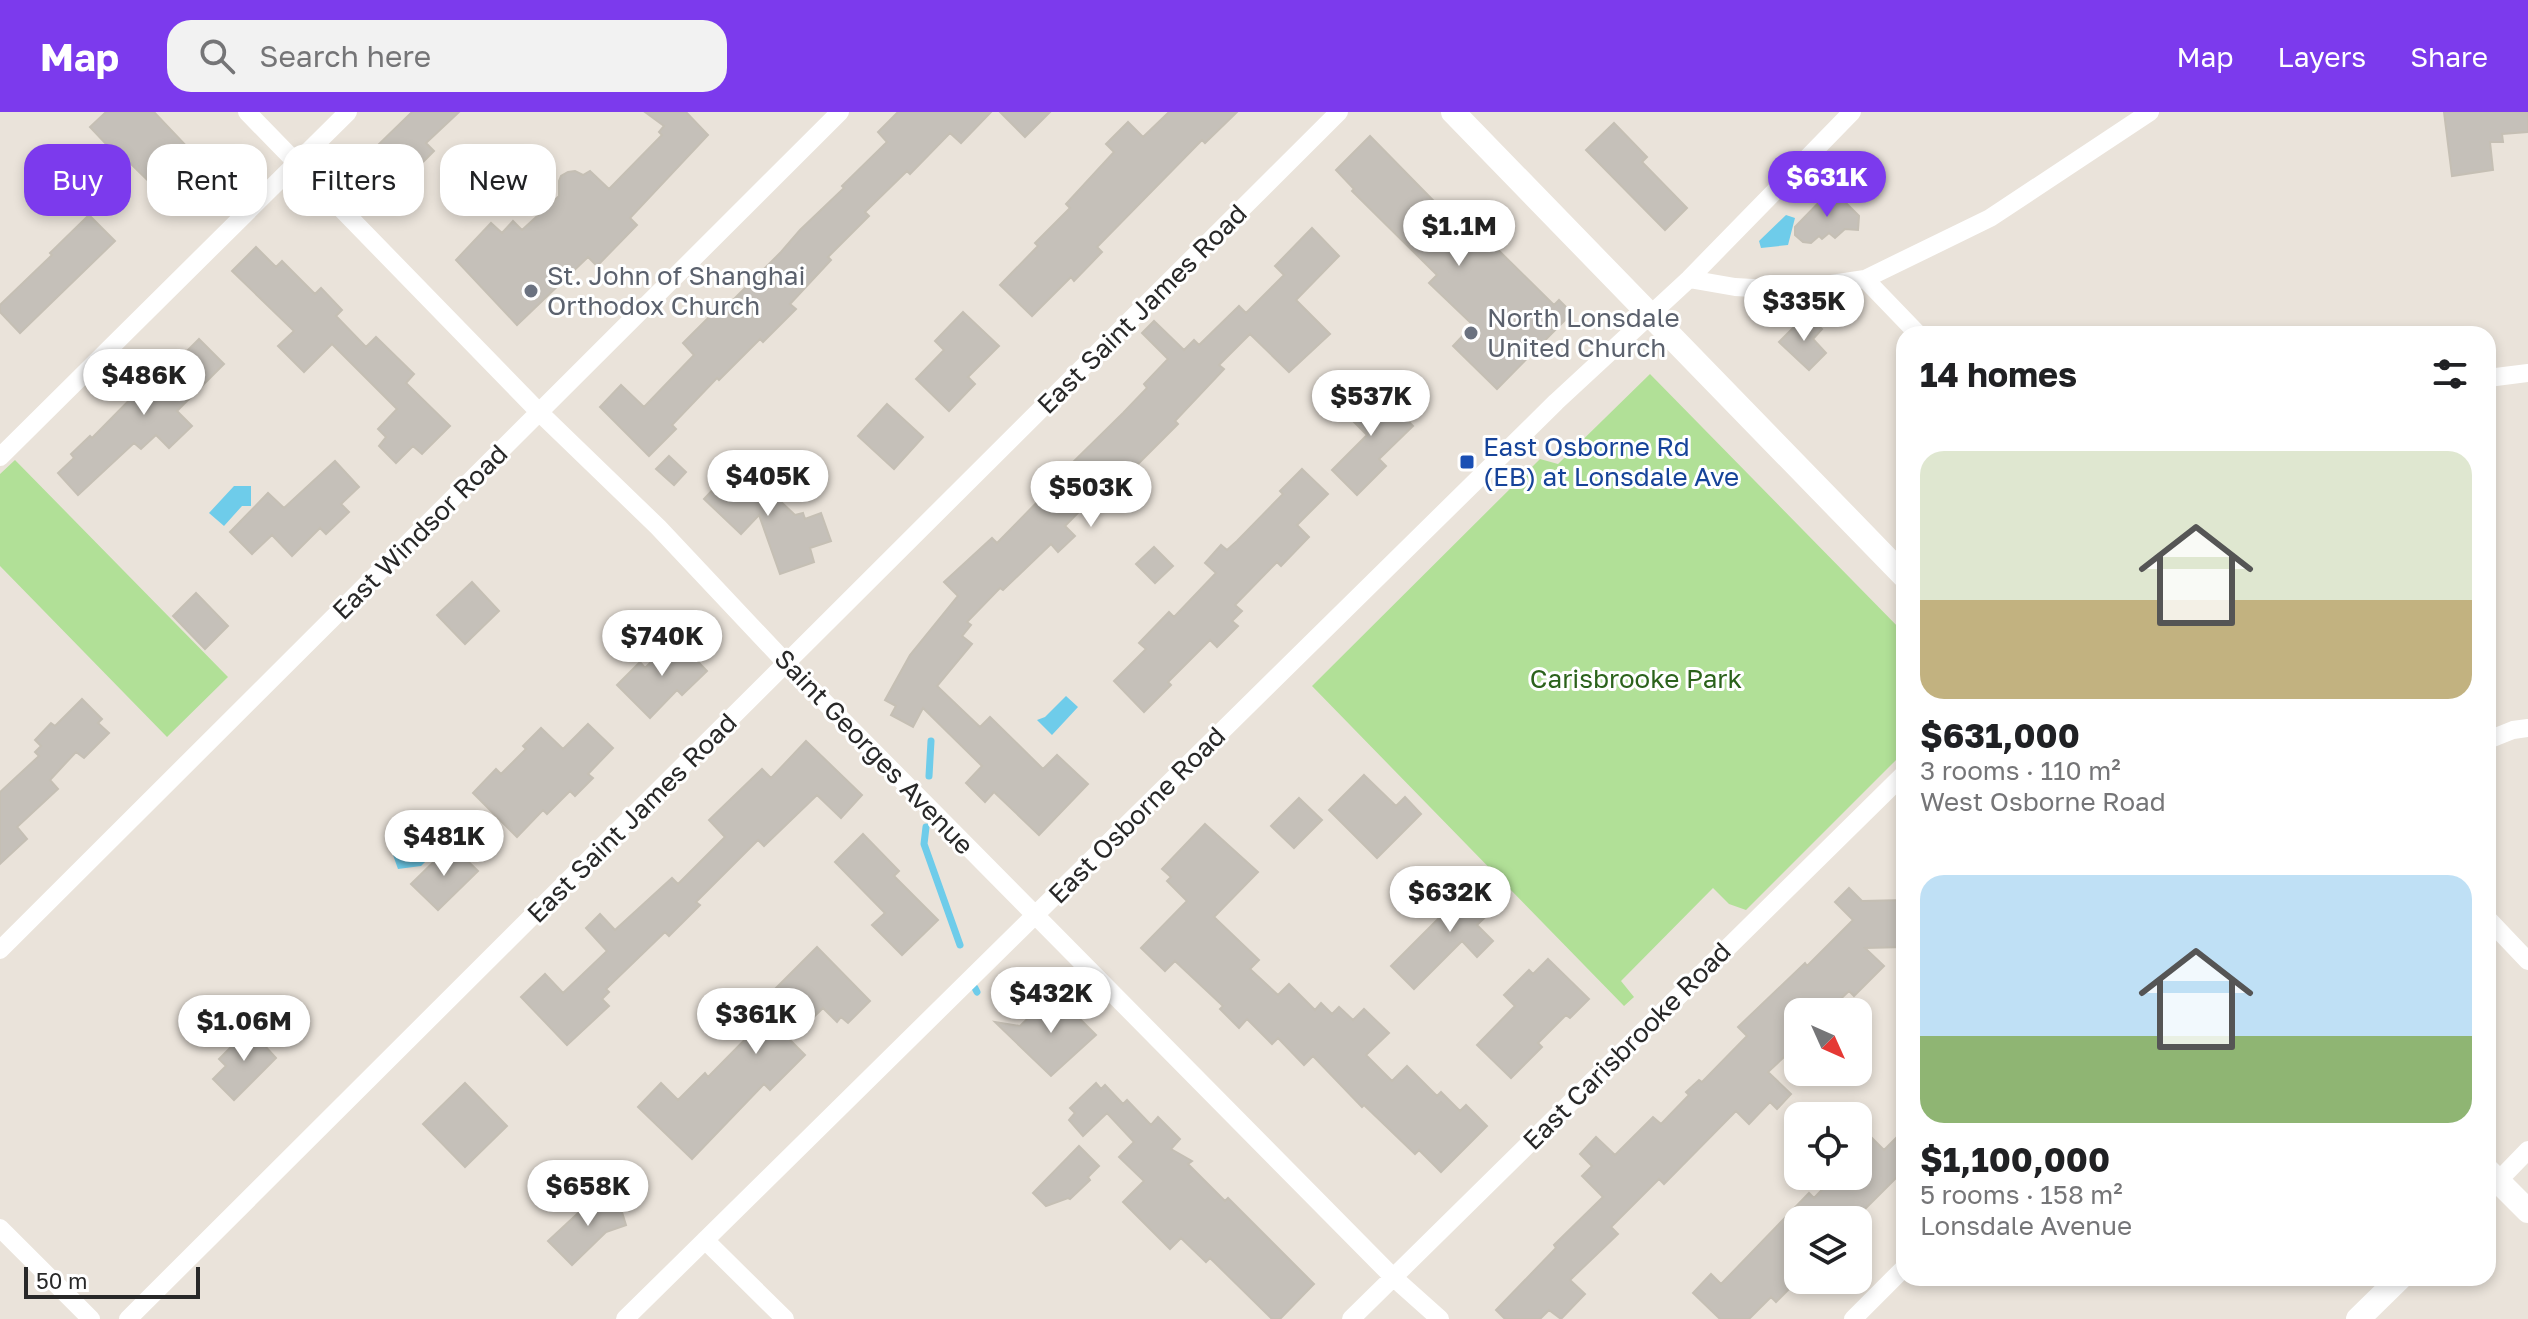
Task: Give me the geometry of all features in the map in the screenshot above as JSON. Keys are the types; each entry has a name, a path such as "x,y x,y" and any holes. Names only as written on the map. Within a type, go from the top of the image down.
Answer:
{"street":[{"name":"Saint Georges Avenue","path":"247,112 283,149"},
{"path":"317,144 348,112"},
{"name":"East Windsor Road","path":"0,950 840,112"},
{"name":"East Saint James Road","path":"128,1319 1339,112"},
{"path":"1453,112 1896,568"},
{"name":"East Osborne Road","path":"625,1319 1556,402 1689,279 1852,112"},
{"path":"1689,279 1735,287 1791,290 1865,279 1990,218 2150,112"},
{"path":"0,457 283,178"},
{"name":"Saint Georges Avenue","path":"348,216 540,413 658,527 787,664 1034,915 1393,1277 1440,1319"},
{"path":"1865,279 1910,326"},
{"path":"2496,377 2528,373"},
{"path":"2496,737 2528,728"},
{"name":"East Carisbrooke Road","path":"1351,1319 1896,782"},
{"path":"2496,927 2528,961"},
{"path":"2496,1177 2528,1150"},
{"path":"2496,1185 2528,1211"},
{"path":"0,1228 91,1319"},
{"path":"705,1240 785,1319"},
{"path":"1853,1319 1896,1276"},
{"path":"2358,1319 2392,1286"}],"green space":[{"name":"Carisbrooke Park","path":"1650,374 1896,625 1896,760 1746,910 1729,904 1713,888 1621,981 1634,997 1624,1006 1312,686 1540,459 1558,464"},
{"path":"15,460 228,677 167,737 0,566 0,474"}],"water":[{"path":"1786,215 1795,218 1788,245 1761,248 1759,241"},
{"path":"234,486 251,486 251,506 242,506 224,526 209,513"},
{"path":"1066,696 1078,707 1052,735 1037,720 1045,717"},
{"path":"422,839 435,852 421,866 398,869 393,855 395,849 414,846"}],"building":[{"path":"106,112 154,112 184,144 147,144 147,180 131,164 131,144 106,144 90,127"},
{"path":"412,112 459,112 426,143 434,151 424,161 424,144 379,144"},
{"path":"645,112 686,112 708,135 630,218 637,225 597,266 588,257 517,325 456,260 491,223 502,233 513,221 522,230 537,216 556,216 559,181 568,172 583,175 590,171 609,189 662,135 659,132 664,126"},
{"path":"898,112 991,112 961,143 950,133 910,174 907,171 865,212 869,216 828,257 831,260 790,304 796,309 763,342 760,339 719,380 717,378 672,425 676,429 649,456 600,407 621,385 644,407 694,355 683,343 716,310 720,313 887,142 878,132"},
{"path":"1000,112 1050,112 1025,137"},
{"path":"1169,112 1237,112 1205,143 1202,140 1097,247 1102,252 1074,281 1071,277 1032,316 1000,285 1038,246 1035,243 1070,208 1066,204 1114,152 1106,144 1128,122 1143,137"},
{"path":"2444,112 2528,112 2528,132 2502,134 2503,142 2490,142 2493,170 2452,176"},
{"path":"1614,123 1647,157 1642,162 1687,208 1665,230 1586,150"},
{"path":"1370,136 1472,240 1480,232 1554,305 1559,300 1572,313 1497,389 1453,346 1473,325 1429,283 1437,275 1352,191 1354,189 1336,170"},
{"path":"1832,189 1859,216 1858,230 1845,229 1835,238 1829,233 1811,243 1803,242 1795,235 1795,227"},
{"path":"88,216 115,241 20,333 0,312 0,305 52,255 50,253"},
{"path":"1312,228 1339,256 1296,300 1330,334 1289,372 1250,334 1219,365 1224,369 1175,421 1178,424 1131,471 1125,465 1065,526 1075,536 1058,552 1051,544 1003,590 1000,588 967,622 971,625 962,636 972,644 937,686 980,727 990,717 1043,769 1057,755 1088,784 1039,835 994,792 985,802 966,783 982,766 923,708 913,727 891,715 896,706 885,700 910,655 958,596 944,582 992,538 997,543 1048,491 1042,485 1058,469 1062,473 1123,413 1147,388 1144,384 1168,359 1142,333 1154,321 1184,350 1194,340 1199,345 1239,306 1246,313 1284,275 1275,266"},
{"path":"256,247 276,267 282,261 315,294 321,288 342,310 336,316 366,347 376,337 414,374 406,383 450,426 422,454 413,446 396,463 379,446 386,437 378,429 397,409 332,344 304,372 278,346 294,331 232,271"},
{"path":"963,312 999,346 968,377 975,384 949,411 916,379 944,350 935,341"},
{"path":"1806,315 1822,329 1813,339 1826,353 1809,370 1779,342"},
{"path":"199,339 224,364 177,411 192,426 169,448 156,435 141,449 134,443 78,495 58,473 74,458 71,454 90,436 92,438 155,374 159,379"},
{"path":"1370,383 1413,426 1379,459 1386,466 1357,495 1332,470 1367,435 1343,411"},
{"path":"887,404 923,437 894,469 858,436"},
{"path":"669,456 686,472 674,485 656,469"},
{"path":"335,461 359,487 341,504 349,512 326,534 320,528 292,556 272,535 252,554 230,532 268,493 284,508"},
{"path":"739,462 795,515 803,513 805,519 821,513 831,541 810,548 814,562 780,574 759,515 741,534 704,499"},
{"path":"1302,469 1328,494 1297,525 1309,537 1281,566 1277,562 1235,605 1242,611 1232,621 1238,626 1217,647 1210,640 1168,682 1171,685 1144,712 1114,681 1146,649 1139,643 1169,612 1174,617 1216,573 1205,563 1221,545 1227,550 1237,541 1283,494 1280,491"},
{"path":"1154,547 1173,566 1155,583 1136,564"},
{"path":"472,582 499,611 465,644 437,615"},
{"path":"196,593 228,626 205,649 173,616"},
{"path":"675,638 707,671 682,695 677,690 650,718 617,685 640,662 645,668"},
{"path":"82,699 102,719 98,723 109,733 84,758 76,752 50,780 58,789 17,827 27,839 0,864 0,792 39,756 35,752 41,746 35,740 51,723 55,726"},
{"path":"588,724 613,748 588,774 593,778 575,796 570,791 547,814 543,810 517,837 473,793 496,769 501,774 526,749 523,746 541,728 563,749"},
{"path":"806,741 862,795 841,818 817,795 764,846 758,840 696,902 700,905 669,936 665,932 606,989 609,992 602,999 609,1006 567,1045 521,997 545,974 563,993 607,951 586,928 600,914 615,930 672,878 678,884 725,837 709,820 762,769 771,778"},
{"path":"1364,775 1396,806 1405,797 1421,814 1377,858 1329,810"},
{"path":"1299,798 1322,820 1294,848 1271,826"},
{"path":"1205,824 1258,872 1214,917 1259,960 1250,969 1278,995 1289,984 1315,1010 1321,1003 1332,1014 1339,1007 1353,1020 1364,1009 1389,1033 1366,1055 1392,1081 1407,1066 1437,1096 1441,1092 1460,1111 1466,1105 1487,1126 1441,1172 1419,1150 1415,1154 1364,1105 1362,1107 1313,1056 1304,1065 1278,1038 1272,1044 1247,1019 1239,1028 1220,1009 1223,1006 1175,961 1165,971 1141,948 1187,901 1167,881 1171,877 1162,869"},
{"path":"863,834 899,871 894,876 938,920 902,955 872,925 885,913 835,862"},
{"path":"451,845 478,871 438,910 411,884"},
{"path":"1480,877 1503,900 1477,925 1493,941 1477,957 1462,941 1414,989 1391,966"},
{"path":"1849,888 1862,901 1896,900 1896,947 1865,948 1884,966 1854,996 1849,991 1842,998 1784,998 1784,1057 1768,1072 1791,1094 1777,1109 1770,1102 1749,1124 1736,1111 1664,1184 1659,1179 1611,1227 1618,1234 1570,1280 1585,1294 1561,1319 1549,1310 1540,1319 1505,1319 1496,1310 1556,1248 1554,1245 1603,1197 1582,1176 1592,1166 1580,1154 1596,1137 1615,1155 1653,1117 1661,1124 1689,1095 1686,1092 1699,1080 1702,1082 1747,1036 1738,1027 1853,920 1835,902"},
{"path":"817,947 870,1001 848,1023 841,1017 837,1022 823,1008 790,1040 805,1055 770,1090 764,1084 692,1159 638,1107 661,1083 678,1100 705,1073 708,1077 781,1003 771,993"},
{"path":"1548,959 1589,999 1570,1018 1566,1015 1538,1043 1542,1047 1511,1078 1477,1045 1515,1006 1504,995 1529,970 1533,974"},
{"path":"1054,993 1096,1035 1051,1076 995,1022 1020,1026"},
{"path":"252,1026 268,1042 264,1045 276,1058 234,1100 213,1079 226,1066 219,1059"},
{"path":"465,1083 507,1126 465,1167 423,1124"},
{"path":"1096,1083 1101,1089 1105,1085 1123,1104 1127,1100 1151,1125 1158,1117 1180,1139 1171,1149 1192,1161 1188,1164 1225,1201 1228,1198 1314,1284 1280,1319 1272,1319 1210,1258 1206,1262 1181,1238 1170,1249 1123,1202 1144,1181 1119,1157 1134,1142 1107,1113 1083,1136 1069,1120 1075,1113 1070,1108"},
{"path":"1872,1138 1884,1150 1896,1138 1896,1178 1868,1206 1796,1206 1809,1193 1814,1198 1822,1190 1872,1190"},
{"path":"1079,1146 1099,1166 1088,1177 1090,1180 1070,1199 1046,1206 1033,1193"},
{"path":"617,1196 626,1225 606,1232 572,1265 548,1241 589,1203"},
{"path":"1784,1219 1784,1294 1776,1302 1771,1297 1749,1319 1720,1319 1693,1293 1711,1274 1721,1284"}],"waterway":[{"path":"929,776 931,741"},
{"path":"926,827 924,844 960,945"},
{"path":"975,988 977,992"}],"place":[{"name":"St. John of Shanghai Orthodox Church","path":"531,291"},
{"name":"North Lonsdale United Church","path":"1471,333"},
{"name":"East Osborne Rd (EB) at Lonsdale Ave","path":"1467,462"}]}
